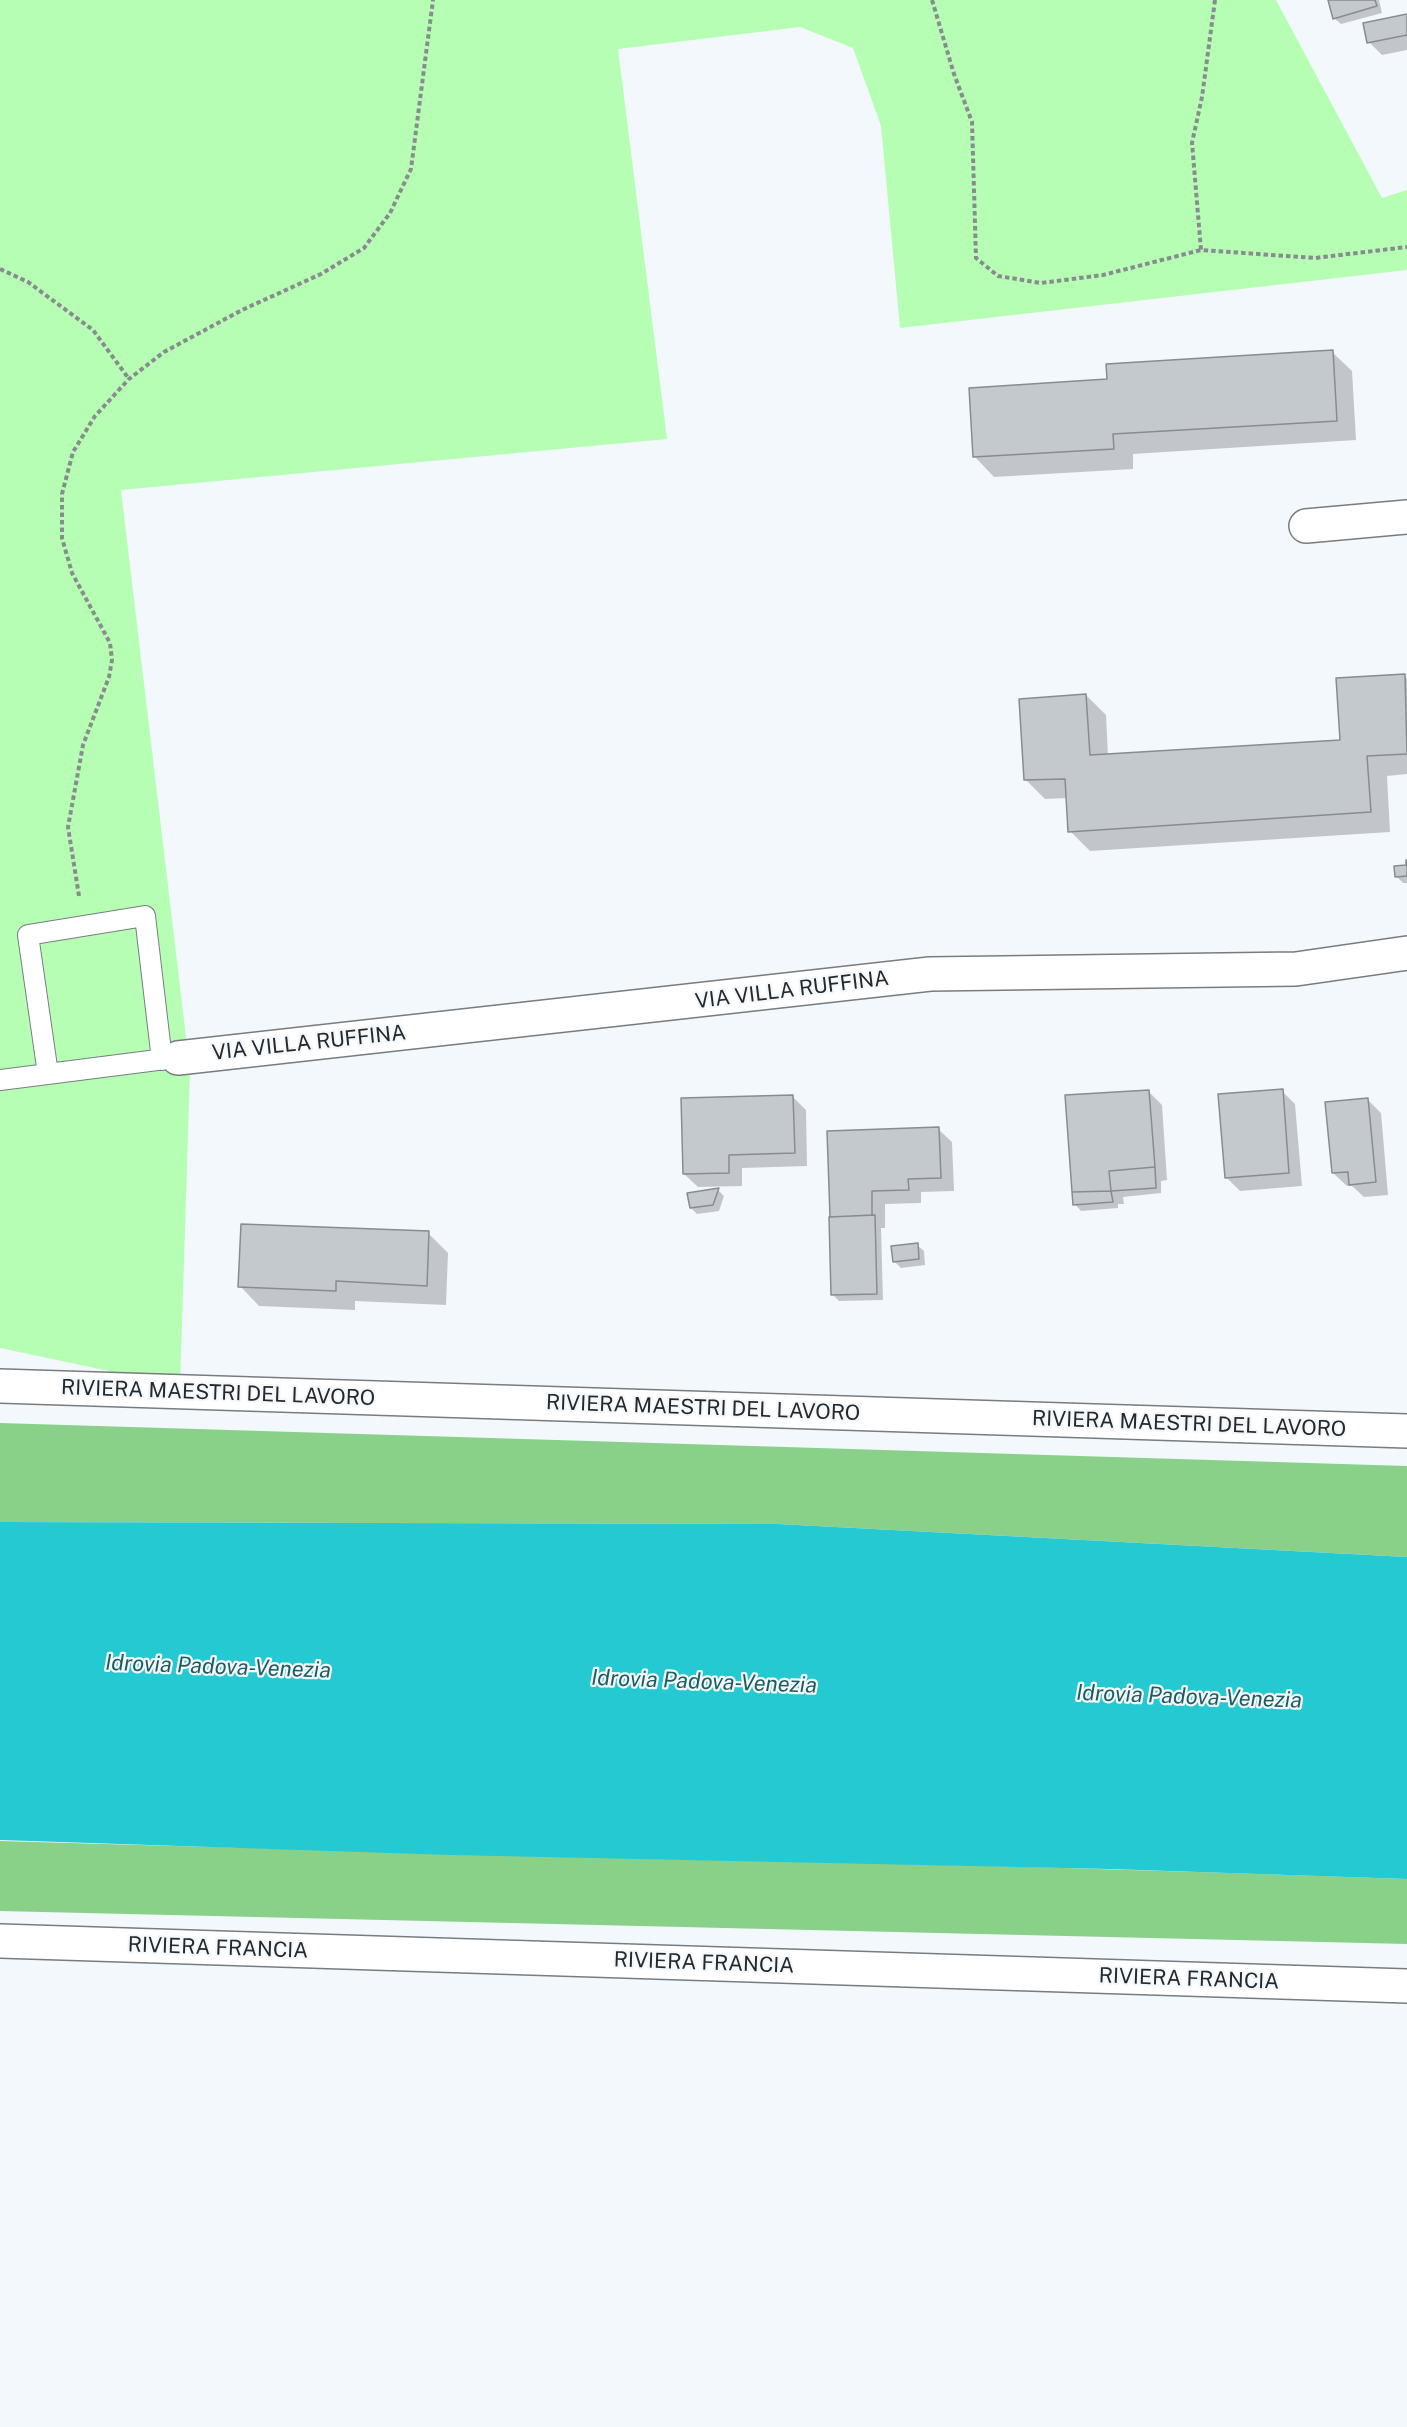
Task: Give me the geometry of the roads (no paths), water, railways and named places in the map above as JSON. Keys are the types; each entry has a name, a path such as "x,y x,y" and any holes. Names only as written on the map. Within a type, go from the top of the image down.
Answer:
{"street":[{"path":"1306,526 1407,517"},
{"name":"VIA VILLA RUFFINA","path":"170,1059 930,974 1296,969 1407,953"},
{"name":"RIVIERA MAESTRI DEL LAVORO","path":"0,1386 1407,1431"},
{"name":"RIVIERA FRANCIA","path":"0,1941 1407,1986"}],"lane":[{"path":"0,1080 170,1059 146,916 28,935 48,1074"}],"water":[{"name":"Idrovia Padova-Venezia","path":"0,1522 778,1524 1407,1557 1407,1879 1109,1869 450,1855 0,1840"}]}
